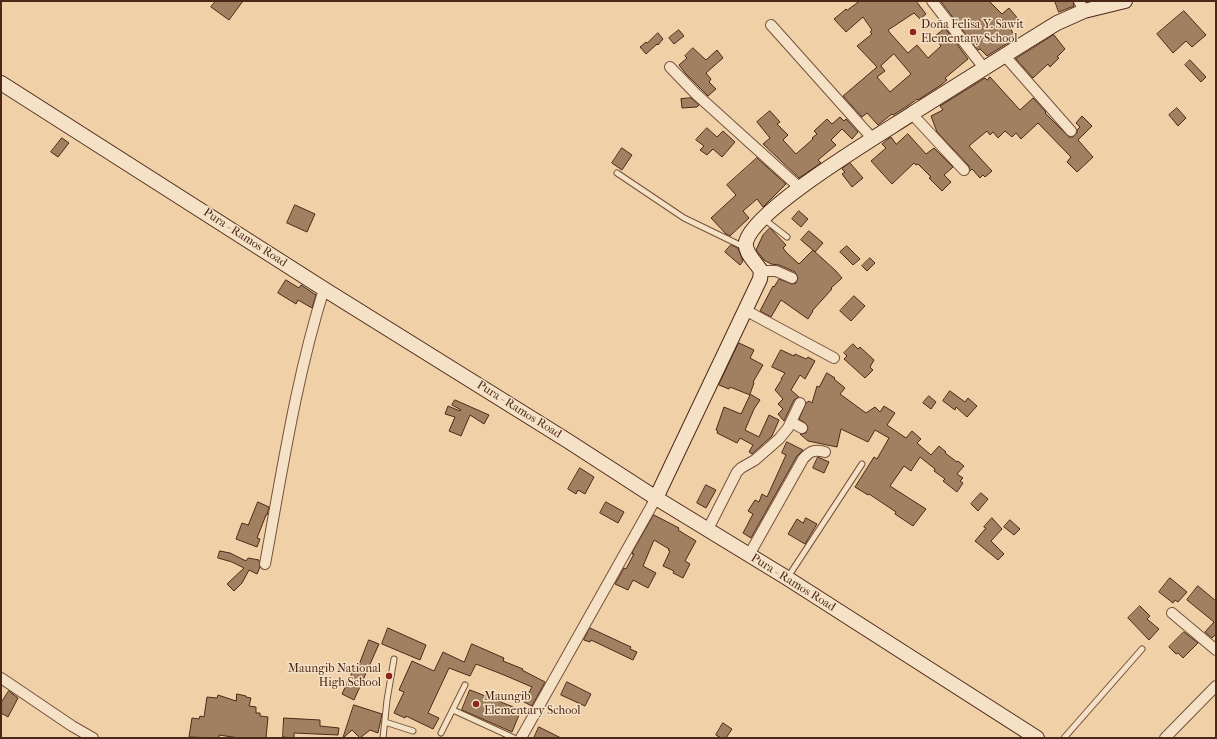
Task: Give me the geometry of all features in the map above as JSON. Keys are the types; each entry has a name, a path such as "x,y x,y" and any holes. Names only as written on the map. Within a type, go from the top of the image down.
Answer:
{"main road":[{"path":"656,498 760,279 761,271 746,248 746,242 751,233 764,218 800,188 872,138 1082,6 1125,1"},
{"name":"Pura - Ramos Road","path":"1,83 324,289 656,498 787,578 1037,738"}],"street":[{"path":"932,1 984,68"},
{"path":"771,25 872,138"},
{"path":"1004,55 1072,131"},
{"path":"670,67 696,94 800,188"},
{"path":"912,114 964,170"},
{"path":"761,271 776,271 792,278"},
{"path":"265,564 303,365 311,329 324,289"},
{"path":"745,310 834,358"},
{"path":"708,529 738,472 741,468 755,460 779,439 788,428 800,402"},
{"path":"791,422 802,428"},
{"path":"749,555 802,459 811,451 815,450 824,452"},
{"path":"521,738 656,498"},
{"path":"1172,613 1216,650"},
{"path":"1,678 72,726 93,738"},
{"path":"1165,738 1216,686"}],"lane":[{"path":"617,173 684,218 746,248"},
{"path":"764,218 787,237"},
{"path":"787,578 862,464"},
{"path":"1064,738 1142,649"},
{"path":"383,738 394,659"},
{"path":"441,733 465,685"},
{"path":"453,710 514,738"},
{"path":"385,722 413,731"}],"building":[{"path":"216,1 243,1 229,20 211,7"},
{"path":"860,1 916,1 926,14 920,19 914,13 888,30 890,33 908,53 917,45 928,58 941,46 934,37 945,28 968,59 945,78 947,80 941,85 893,115 892,114 878,125 867,113 862,117 843,96 877,67 857,46 872,34 870,32 872,30 863,17 846,32 834,19 846,9 847,10","holes":["894,54 911,74 890,92 877,77 885,71 881,66"]},
{"path":"941,1 989,1 1002,14 1009,8 1019,20 1010,28 1016,38 987,56 980,49 978,50"},
{"path":"1055,1 1073,1 1074,6 1059,12"},
{"path":"1184,11 1206,35 1192,47 1186,41 1173,53 1157,34"},
{"path":"679,30 684,36 674,44 669,38"},
{"path":"658,33 663,39 646,54 640,47"},
{"path":"1054,35 1065,49 1050,67 1048,64 1033,78 1016,59"},
{"path":"693,48 706,60 717,50 723,58 706,73 711,79 709,82 716,89 708,96 679,65 687,58 685,56"},
{"path":"1190,60 1206,77 1201,82 1185,65"},
{"path":"990,77 1020,110 1033,98 1046,112 1045,113 1069,137 1073,137 1077,133 1077,130 1080,127 1076,123 1082,116 1092,126 1078,140 1093,157 1077,172 1067,162 1071,157 1038,123 1021,139 1016,133 1012,137 1005,131 998,138 993,132 990,135 987,131 969,146 992,171 985,177 983,175 980,178 972,169 970,171 969,166 937,132 931,116 943,110 940,106 985,78 987,80"},
{"path":"691,98 699,105 697,107 682,108 681,99"},
{"path":"1177,108 1186,118 1178,126 1169,115"},
{"path":"770,111 780,122 777,124 788,135 783,140 796,154 813,139 812,138 817,134 814,131 827,119 832,124 840,117 844,121 846,119 858,132 852,139 842,129 831,140 836,145 818,160 821,163 799,178 763,144 770,138 757,122"},
{"path":"707,128 717,137 723,131 735,142 722,157 713,149 707,155 700,150 704,146 696,140"},
{"path":"908,134 926,154 934,148 953,167 944,175 951,182 942,191 918,164 916,165 914,163 892,184 871,161 886,148 882,144 888,139 891,137 896,144"},
{"path":"62,138 69,143 58,157 51,152"},
{"path":"622,148 632,155 622,170 612,163"},
{"path":"757,158 786,184 763,207 757,199 743,211 749,218 730,236 726,234 711,218 736,195 727,185"},
{"path":"850,163 863,178 852,187 842,174 845,172 842,169"},
{"path":"295,205 315,214 307,232 287,223"},
{"path":"799,211 808,219 801,227 792,219"},
{"path":"770,228 786,245 783,248 787,253 799,264 813,250 842,278 831,288 832,289 812,311 808,319 781,300 771,317 760,311 773,286 774,287 779,279 792,284 796,283 798,278 795,272 779,265 771,264 764,260 756,250 763,235"},
{"path":"809,231 823,243 815,252 801,240"},
{"path":"731,245 738,248 743,261 740,265 725,252"},
{"path":"847,246 860,259 853,265 840,252"},
{"path":"870,258 875,263 867,271 862,266"},
{"path":"286,280 299,288 301,285 316,295 312,308 298,300 296,304 278,293"},
{"path":"854,296 865,306 851,321 840,311"},
{"path":"739,343 754,350 750,358 763,365 753,382 754,383 750,394 760,400 754,409 745,430 759,437 769,415 779,420 772,436 752,454 749,452 753,445 740,438 737,443 717,433 718,431 716,430 724,407 741,414 750,395 730,387 729,389 719,385"},
{"path":"853,344 858,349 860,347 874,360 870,367 873,370 865,378 844,359 847,356 844,353"},
{"path":"781,350 794,356 795,354 806,359 808,357 815,361 805,379 800,375 791,390 799,397 794,400 784,421 778,414 783,409 778,404 783,399 775,390 785,373 772,367"},
{"path":"827,373 835,378 834,379 845,388 840,394 866,413 875,407 880,412 884,406 895,413 887,425 906,438 912,431 921,439 917,443 931,455 939,446 946,452 945,453 964,466 957,474 963,478 960,481 963,483 957,492 943,481 945,479 934,471 935,469 920,457 911,471 904,466 890,486 926,509 913,526 895,514 896,512 869,494 868,495 855,487 874,457 877,459 889,438 875,430 868,442 841,429 837,447 808,441 800,434 806,433 808,427 799,419 806,403 809,401 812,403 817,386 819,387"},
{"path":"950,391 965,402 968,398 977,406 967,417 956,407 955,410 943,401"},
{"path":"929,396 936,402 931,409 923,403"},
{"path":"455,400 489,415 484,424 470,415 461,436 449,431 455,417 445,414 448,406 460,411 461,410 452,405"},
{"path":"787,442 803,450 797,456 751,538 743,533 753,514 748,511 755,500 759,502 762,494 767,497 786,455 782,453"},
{"path":"818,457 829,462 824,473 813,468"},
{"path":"580,468 594,477 585,494 578,490 576,494 568,489"},
{"path":"706,485 716,490 706,508 697,503"},
{"path":"981,493 988,499 978,511 971,504"},
{"path":"258,502 269,507 257,538 260,539 257,547 236,539 242,523 248,525"},
{"path":"606,502 624,512 618,523 600,513"},
{"path":"654,515 679,528 678,530 696,541 685,561 690,564 683,578 673,573 674,571 663,566 670,551 668,550 669,549 654,540 643,566 656,573 648,588 633,580 628,590 615,584 624,568 626,569 634,554 632,554 633,551"},
{"path":"806,518 817,524 805,544 788,534 797,519 803,523"},
{"path":"992,518 1002,529 991,541 1004,554 998,560 975,541"},
{"path":"1010,520 1020,529 1014,535 1004,527"},
{"path":"220,551 230,553 246,561 248,558 259,560 260,567 257,574 249,570 242,583 234,591 227,584 244,568 232,562 218,558"},
{"path":"1170,578 1187,592 1178,602 1175,600 1173,603 1159,592"},
{"path":"1198,586 1216,601 1216,634 1212,638 1205,632 1214,622 1187,600"},
{"path":"1140,606 1150,616 1147,619 1159,629 1149,640 1128,618"},
{"path":"388,628 426,645 420,660 382,644"},
{"path":"590,628 631,647 630,649 637,652 633,660 591,640 590,642 584,640"},
{"path":"1184,632 1198,643 1183,658 1169,647"},
{"path":"369,640 379,644 354,700 342,694 354,668 357,669"},
{"path":"472,644 504,658 503,661 523,669 522,670 545,682 532,706 524,702 532,687 476,664 470,676 449,668 428,713 439,718 433,729 406,716 405,718 394,713 404,692 399,690 412,661 434,671 443,652 464,662"},
{"path":"567,682 591,694 585,706 561,695"},
{"path":"470,690 521,710 512,732 462,710"},
{"path":"9,691 18,698 8,717 1,713 1,703"},
{"path":"237,694 251,698 249,706 256,707 256,713 260,713 260,716 268,717 266,738 239,738 219,735 219,738 189,737 192,718 199,719 200,716 204,717 207,697 217,698 218,695 236,701"},
{"path":"354,705 382,714 378,733 370,730 360,738 352,730 343,738"},
{"path":"284,718 320,720 320,726 339,728 338,735 294,733 294,738 283,737"},
{"path":"723,723 732,729 726,738 721,738 716,735"},
{"path":"539,727 561,738 534,738"}],"place":[{"name":"Doña Felisa Y. Sawit Elementary School","path":"913,32"},
{"name":"Maungib National High School","path":"389,676"},
{"name":"Maungib Elementary School","path":"476,704"}]}
